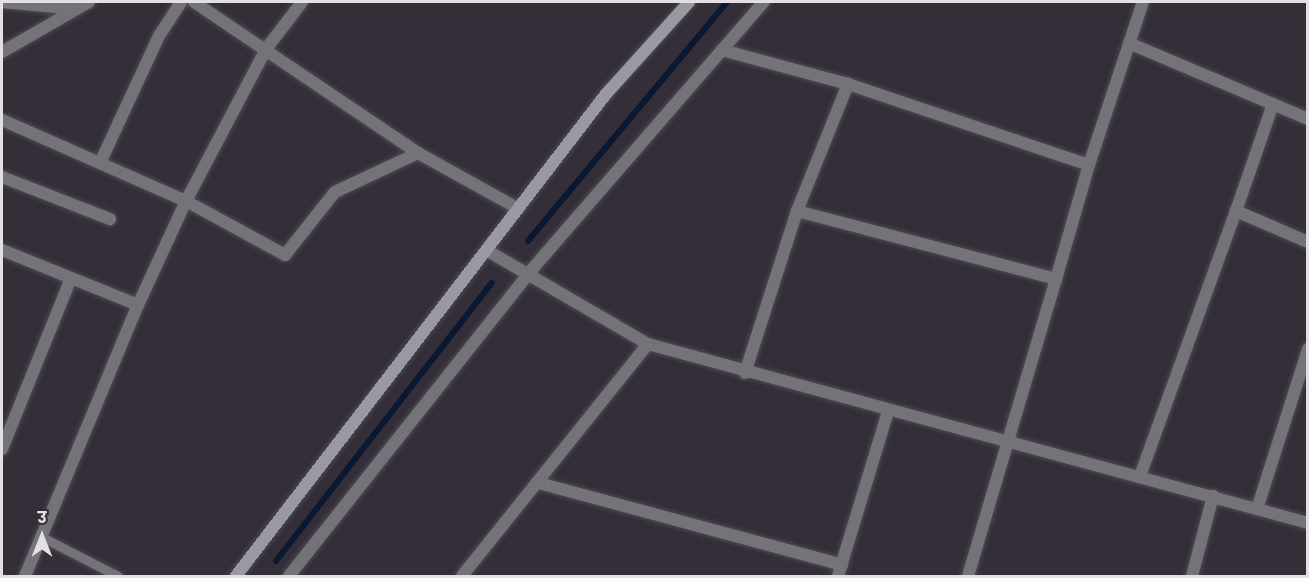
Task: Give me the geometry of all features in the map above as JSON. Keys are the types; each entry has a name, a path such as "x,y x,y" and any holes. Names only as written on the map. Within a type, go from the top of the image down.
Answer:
{"main road":[{"path":"238,576 606,94 685,3"}],"street":[{"path":"2,2 76,9"},
{"path":"2,52 89,2"},
{"path":"100,163 159,36 181,2"},
{"path":"194,2 418,153 519,209"},
{"path":"25,576 138,305 186,201 266,49 302,2"},
{"path":"289,576 528,274 764,2"},
{"path":"968,576 1089,165 1143,2"},
{"path":"1129,43 1308,119"},
{"path":"722,50 848,84 1089,165"},
{"path":"746,373 797,211 848,84"},
{"path":"1140,476 1273,104"},
{"path":"2,120 186,201 285,255 335,192 418,153"},
{"path":"2,177 110,219"},
{"path":"797,211 1056,279"},
{"path":"1236,211 1308,242"},
{"path":"2,250 138,305"},
{"path":"488,251 648,344 746,373 1140,476 1308,523"},
{"path":"2,449 71,278"},
{"path":"462,576 539,483 648,344"},
{"path":"1257,509 1308,349"},
{"path":"539,483 840,571 888,411"},
{"path":"1192,576 1213,496"}],"lane":[{"path":"42,537 118,576"}],"waterway":[{"path":"528,241 727,2"},
{"path":"276,561 492,283"}]}
